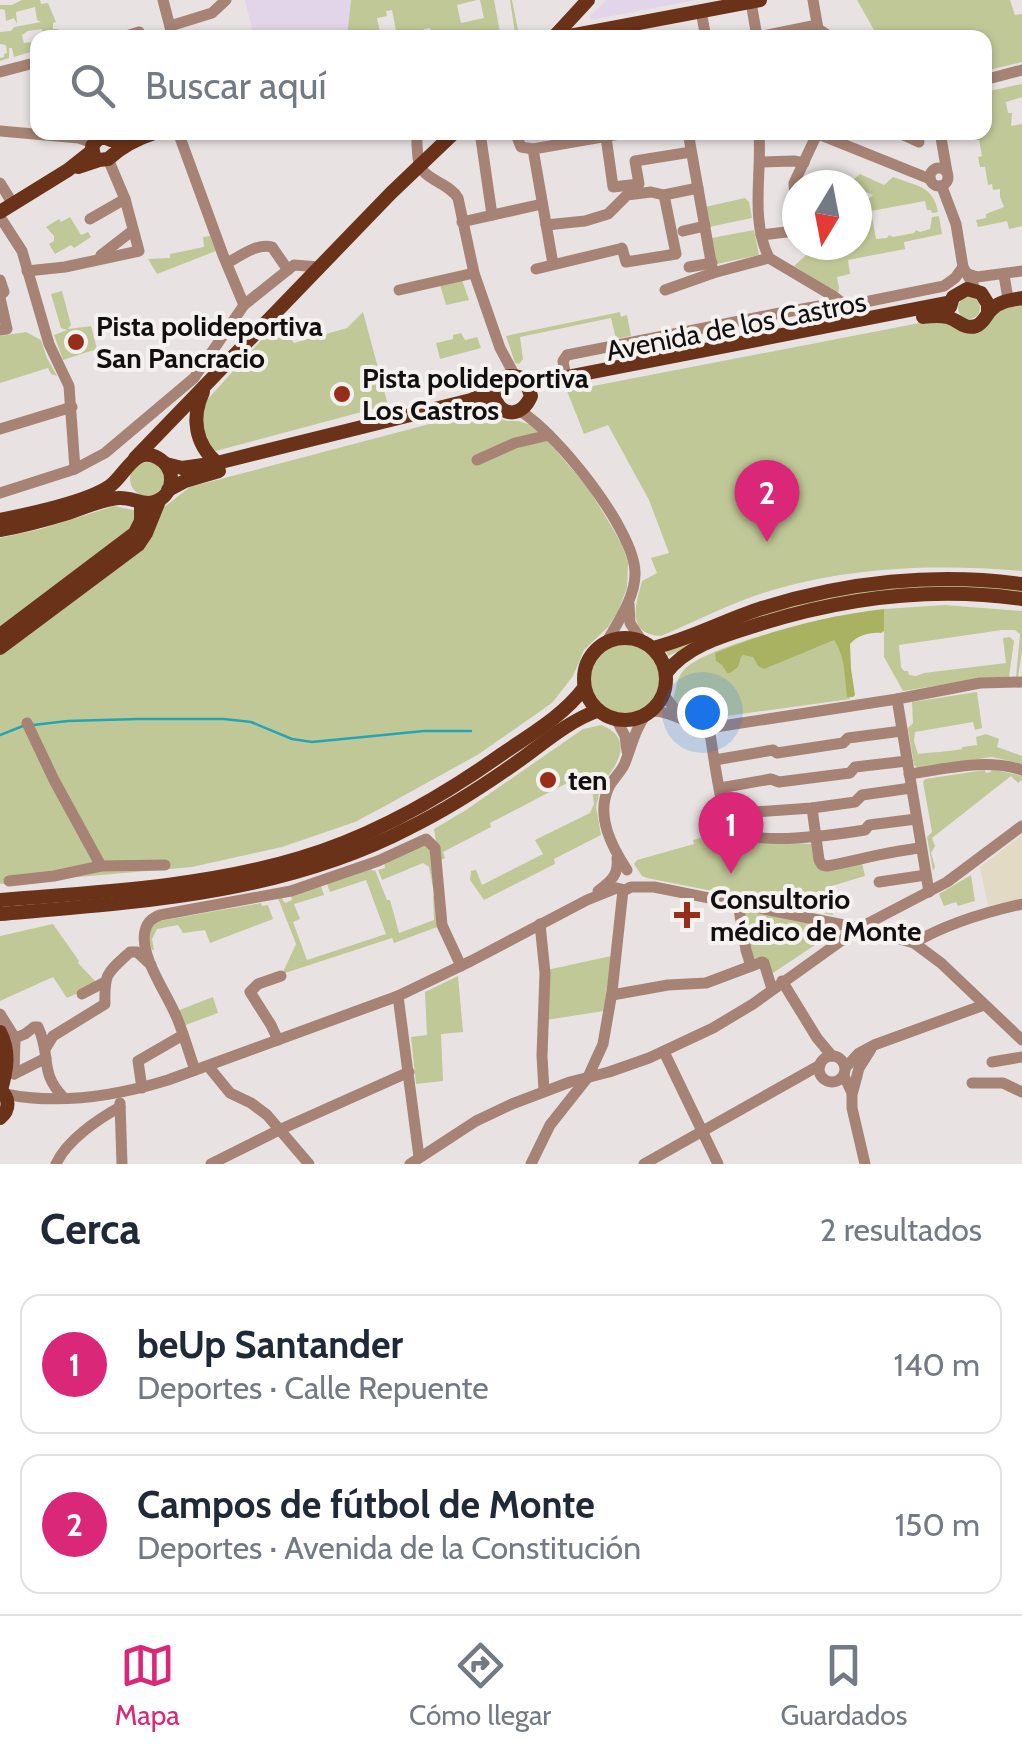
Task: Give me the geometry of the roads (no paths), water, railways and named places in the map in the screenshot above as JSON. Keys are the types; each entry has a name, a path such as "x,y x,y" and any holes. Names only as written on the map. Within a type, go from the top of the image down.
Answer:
{"main road":[{"path":"608,30 756,1"},
{"path":"572,30 586,3"},
{"path":"586,3 582,21 592,30"},
{"path":"4,211 125,140"},
{"path":"0,635 134,533 141,521 136,501 123,482 128,464 446,140"},
{"path":"983,300 981,322 963,326 954,304 967,289 983,300 1017,294"},
{"name":"Avenida de los Castros","path":"164,495 184,481 200,476 473,406 536,383 954,304"},
{"name":"Avenida de los Castros","path":"164,462 182,468 217,463 472,400 539,391 936,315 954,304"},
{"path":"210,380 198,404 196,424 205,450 217,463"},
{"path":"0,648 138,544 172,476 159,448 179,413"},
{"path":"135,458 154,456 164,462"},
{"path":"0,520 94,494 124,473"},
{"path":"0,530 111,500 150,504 164,495"},
{"path":"0,900 192,881 271,866 328,849 389,823 459,784 566,709 584,688 589,660 606,643 623,638 647,644 677,641 763,608 852,587 913,580 1022,584"},
{"path":"666,673 680,658 710,642 825,606 914,595 1022,599"},
{"path":"584,688 597,711 616,719 636,718 650,712 664,696 666,673 664,663 647,644"},
{"path":"0,914 213,892 330,862 437,814 574,721 597,711"},
{"path":"3,1099 7,1035"}],"street":[{"path":"163,0 171,30"},
{"path":"176,30 212,13 226,0"},
{"path":"813,0 820,30"},
{"path":"756,1 762,30"},
{"path":"701,11 705,30"},
{"path":"795,30 817,25"},
{"path":"0,72 30,64"},
{"path":"992,78 1022,70"},
{"path":"0,131 30,134"},
{"path":"26,271 65,267 114,252 139,252 125,199 103,151 83,140"},
{"path":"181,140 244,304"},
{"path":"419,140 435,179 454,191 460,206 474,273 514,392 580,470 628,545 635,570 629,600 630,622 647,644"},
{"path":"481,140 492,216"},
{"path":"519,140 522,146 533,148 586,140"},
{"path":"606,140 613,187 639,184 635,161 691,152"},
{"path":"689,140 712,268"},
{"path":"760,140 758,217 769,258 865,320"},
{"path":"800,170 819,140"},
{"path":"840,140 940,176"},
{"path":"915,140 919,142"},
{"path":"942,140 940,176 956,209 965,270 983,300"},
{"path":"533,148 552,264"},
{"path":"761,162 804,163"},
{"path":"404,180 435,179"},
{"path":"0,183 4,211 28,247 26,271 49,344 70,386 75,469"},
{"path":"546,225 608,214 627,194 664,195 698,188"},
{"path":"536,269 620,248 626,262 676,254 664,195"},
{"path":"90,218 125,199"},
{"path":"462,222 542,204"},
{"path":"683,230 704,226"},
{"path":"114,252 132,231"},
{"path":"761,235 782,232"},
{"path":"224,257 268,246 288,270"},
{"path":"689,267 712,268 769,258"},
{"path":"0,492 75,469 105,453 194,378 244,304 300,264 319,267"},
{"path":"665,290 712,268"},
{"path":"954,304 965,270"},
{"name":"Avenida de los Castros","path":"566,378 566,356 719,324 944,286 965,270 977,278 1022,271"},
{"path":"399,290 474,273"},
{"path":"1004,274 1017,294"},
{"path":"0,280 7,329 0,330"},
{"path":"817,288 819,306"},
{"name":"Avenida de los Castros","path":"719,324 723,347"},
{"path":"0,430 72,407"},
{"path":"477,460 545,430"},
{"path":"606,643 629,600"},
{"path":"531,1164 550,1125 588,1077 603,1044 612,995 623,880 603,809 606,793 622,770 638,726 650,712 663,711 708,728 980,683 1022,682"},
{"path":"664,696 683,719"},
{"path":"897,699 928,892"},
{"path":"616,719 625,736 627,755"},
{"path":"27,723 101,866"},
{"path":"708,728 726,814 733,830 739,833 768,839 815,838 865,830 870,824 916,818"},
{"path":"715,760 902,731"},
{"path":"720,788 771,779 779,782 850,773 855,767 907,761"},
{"path":"909,774 986,764 1022,770"},
{"path":"726,814 855,802 862,796 912,788"},
{"path":"812,808 820,863 827,866 872,854 921,848"},
{"path":"398,996 414,1160 476,1121 544,1091 664,1052 730,1018 859,928 946,882 1021,827"},
{"path":"195,1070 146,946 145,930 152,918 160,914 291,891 426,839 434,848 442,925 461,966"},
{"path":"9,881 101,866 164,865"},
{"path":"879,882 926,875"},
{"path":"56,1164 60,1154 120,1100 142,1088 398,996 623,880 859,928 914,944 941,963 1022,1040"},
{"path":"738,904 751,966"},
{"path":"914,944 984,914 1022,904"},
{"path":"540,924 545,973 544,1091"},
{"path":"64,1098 49,1081 49,1053 54,1036 105,1004 104,983 108,973 134,950 152,966"},
{"path":"612,995 706,983 764,963 852,1093"},
{"path":"278,1040 250,992 258,984 281,976"},
{"path":"82,994 104,983"},
{"path":"644,1164 783,1086 984,1004"},
{"path":"0,1014 14,1074 49,1053"},
{"path":"7,1035 25,1034 36,1026 49,1053"},
{"path":"142,1088 138,1062 183,1035"},
{"path":"865,1164 852,1093 859,1068 874,1046"},
{"path":"664,1052 718,1164"},
{"path":"992,1062 1022,1056"},
{"path":"834,1064 820,1074 852,1108"},
{"path":"783,1086 807,1079 838,1081 834,1064"},
{"path":"208,1066 230,1093 267,1115 309,1164"},
{"path":"211,1164 408,1072"},
{"path":"972,1083 1004,1083 1022,1092"},
{"path":"3,1099 120,1100"},
{"path":"120,1100 122,1164"}],"waterway":[{"path":"33,725 224,719 251,722 292,739 312,742 424,731 471,731"},
{"path":"0,735 23,726"}],"place":[{"name":"Pista polideportiva San Pancracio","path":"76,342"},
{"name":"Pista polideportiva Los Castros","path":"342,394"},
{"name":"Campos de fútbol de Monte","path":"767,542"},
{"name":"ten","path":"548,780"},
{"name":"beUp Santander","path":"731,874"},
{"name":"Consultorio médico de Monte","path":"687,915"}]}
